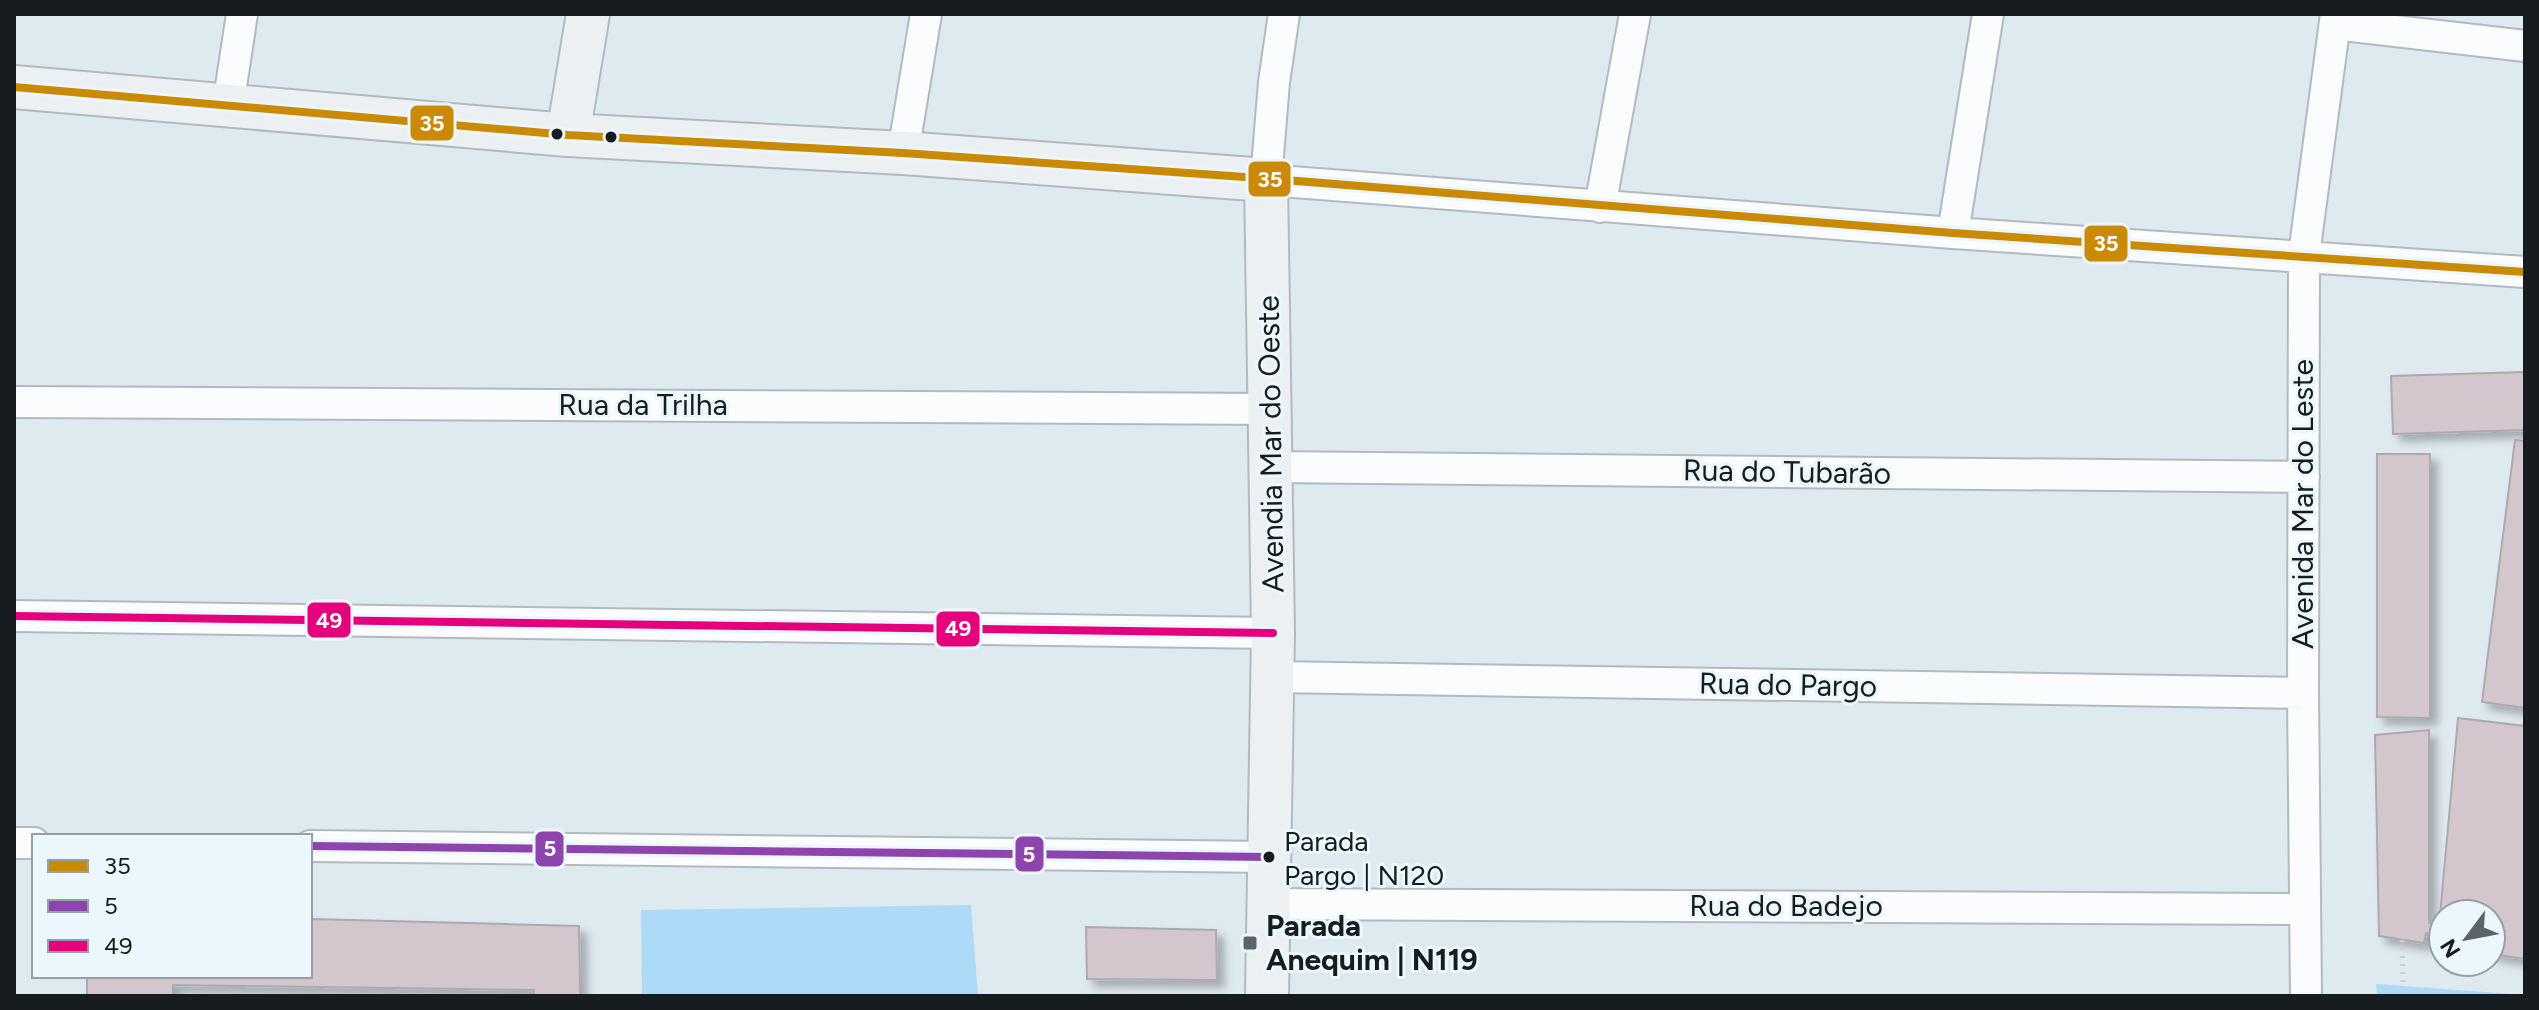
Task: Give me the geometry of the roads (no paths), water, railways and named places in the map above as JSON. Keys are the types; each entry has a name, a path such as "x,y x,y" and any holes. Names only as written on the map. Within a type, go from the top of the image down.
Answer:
{"street":[{"path":"228,106 242,14"},
{"path":"568,135 588,14"},
{"path":"903,153 926,14"},
{"path":"1266,180 1274,82 1284,14"},
{"path":"1600,207 1635,14"},
{"path":"1953,233 1988,14"},
{"path":"2336,19 2525,46"},
{"name":"Avenida Mar do Leste","path":"2306,996 2304,255 2336,19"},
{"path":"14,87 568,135 903,153 1953,233 2525,272"},
{"name":"Avendia Mar do Oeste","path":"1266,180 1273,633 1267,996"},
{"name":"Rua da Trilha","path":"14,402 1271,409"},
{"name":"Rua do Tubarão","path":"1270,467 2304,477"},
{"path":"14,616 1273,633"},
{"name":"Rua do Pargo","path":"1273,677 2303,693"},
{"path":"312,846 1269,857"},
{"name":"Rua do Badejo","path":"1268,904 2304,909"}],"place":[{"name":"Parada Pargo | N120","path":"1269,857"},
{"name":"Parada Anequim | N119","path":"1250,943"}]}
